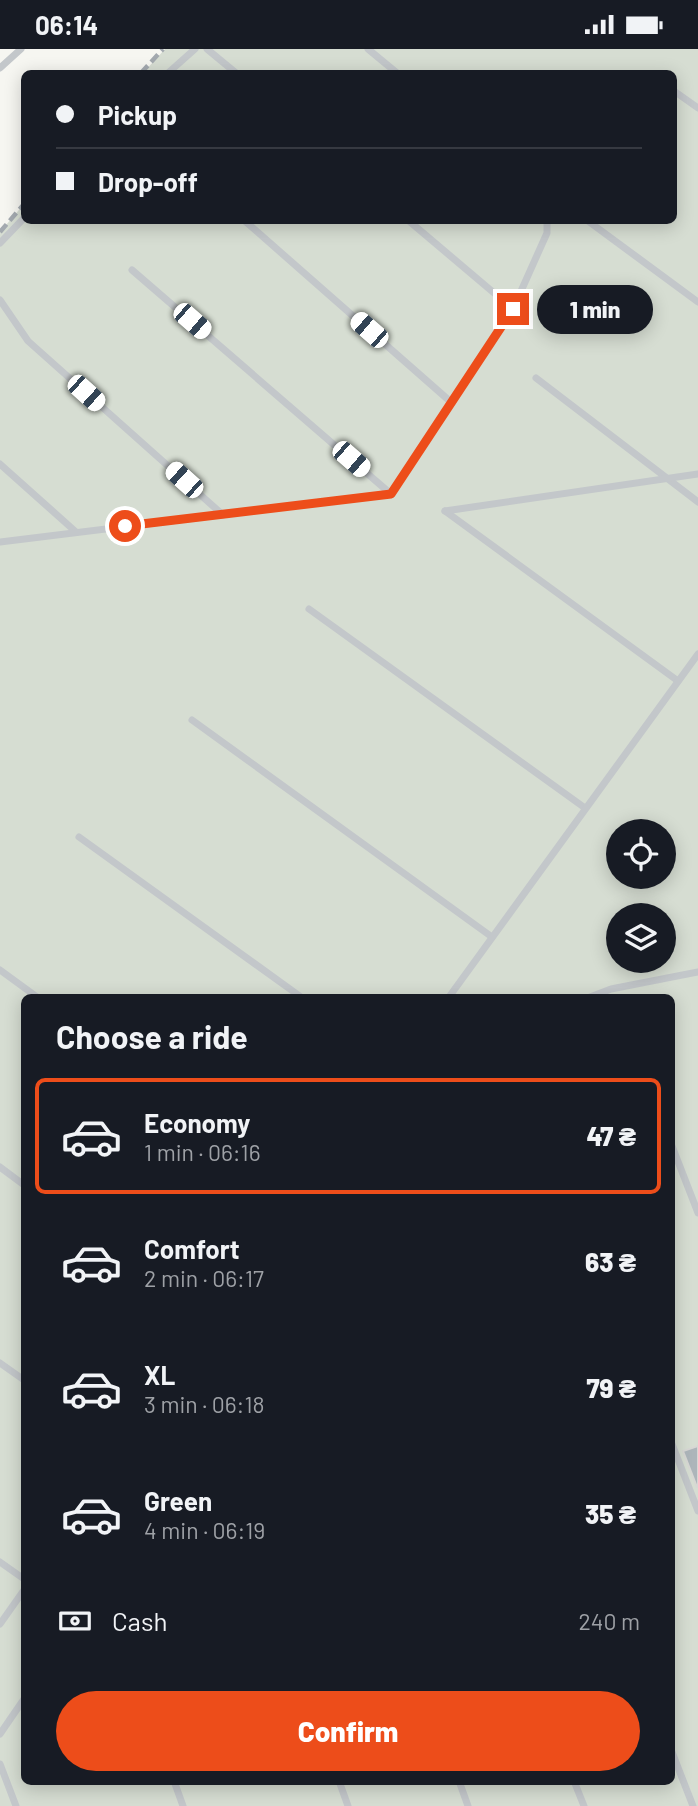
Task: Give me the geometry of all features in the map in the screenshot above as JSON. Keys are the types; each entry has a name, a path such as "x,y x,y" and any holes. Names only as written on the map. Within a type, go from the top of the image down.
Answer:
{"lane":[{"path":"0,68 21,49"},
{"path":"171,70 195,49"},
{"path":"207,49 232,70"},
{"path":"368,49 393,70"},
{"path":"677,93 698,109"},
{"path":"0,243 21,221"},
{"path":"248,224 452,403"},
{"path":"413,224 513,309"},
{"path":"0,542 391,494 513,309 547,233 547,224"},
{"path":"592,224 698,302"},
{"path":"132,269 391,494"},
{"path":"0,300 28,341 223,515"},
{"path":"536,378 698,502"},
{"path":"0,464 76,532"},
{"path":"678,681 445,511 698,474"},
{"path":"309,609 585,808"},
{"path":"451,994 698,654"},
{"path":"192,720 492,937"},
{"path":"79,837 296,994"},
{"path":"0,970 33,994"},
{"path":"598,994 698,972"},
{"path":"611,989 613,994"},
{"path":"675,1154 698,1213"},
{"path":"0,1167 21,1183"},
{"path":"0,1363 21,1378"},
{"path":"675,1452 698,1511"},
{"path":"0,1562 21,1577"},
{"path":"0,1624 21,1594"},
{"path":"0,1734 21,1703"},
{"path":"675,1760 693,1806"},
{"path":"0,1763 16,1806"},
{"path":"175,1785 183,1806"},
{"path":"340,1785 348,1806"},
{"path":"460,1785 468,1806"},
{"path":"576,1785 584,1806"}],"shaded area":[{"path":"165,49 698,49 698,1806 0,1806 0,232 21,208 21,224 677,224 677,70 146,70"}],"building":[{"path":"698,1446 698,1487 697,1487 683,1451"}],"railway":[{"path":"144,70 163,49"},
{"path":"0,232 21,208"}],"route":[{"path":"125,526 391,494 513,309"}]}
